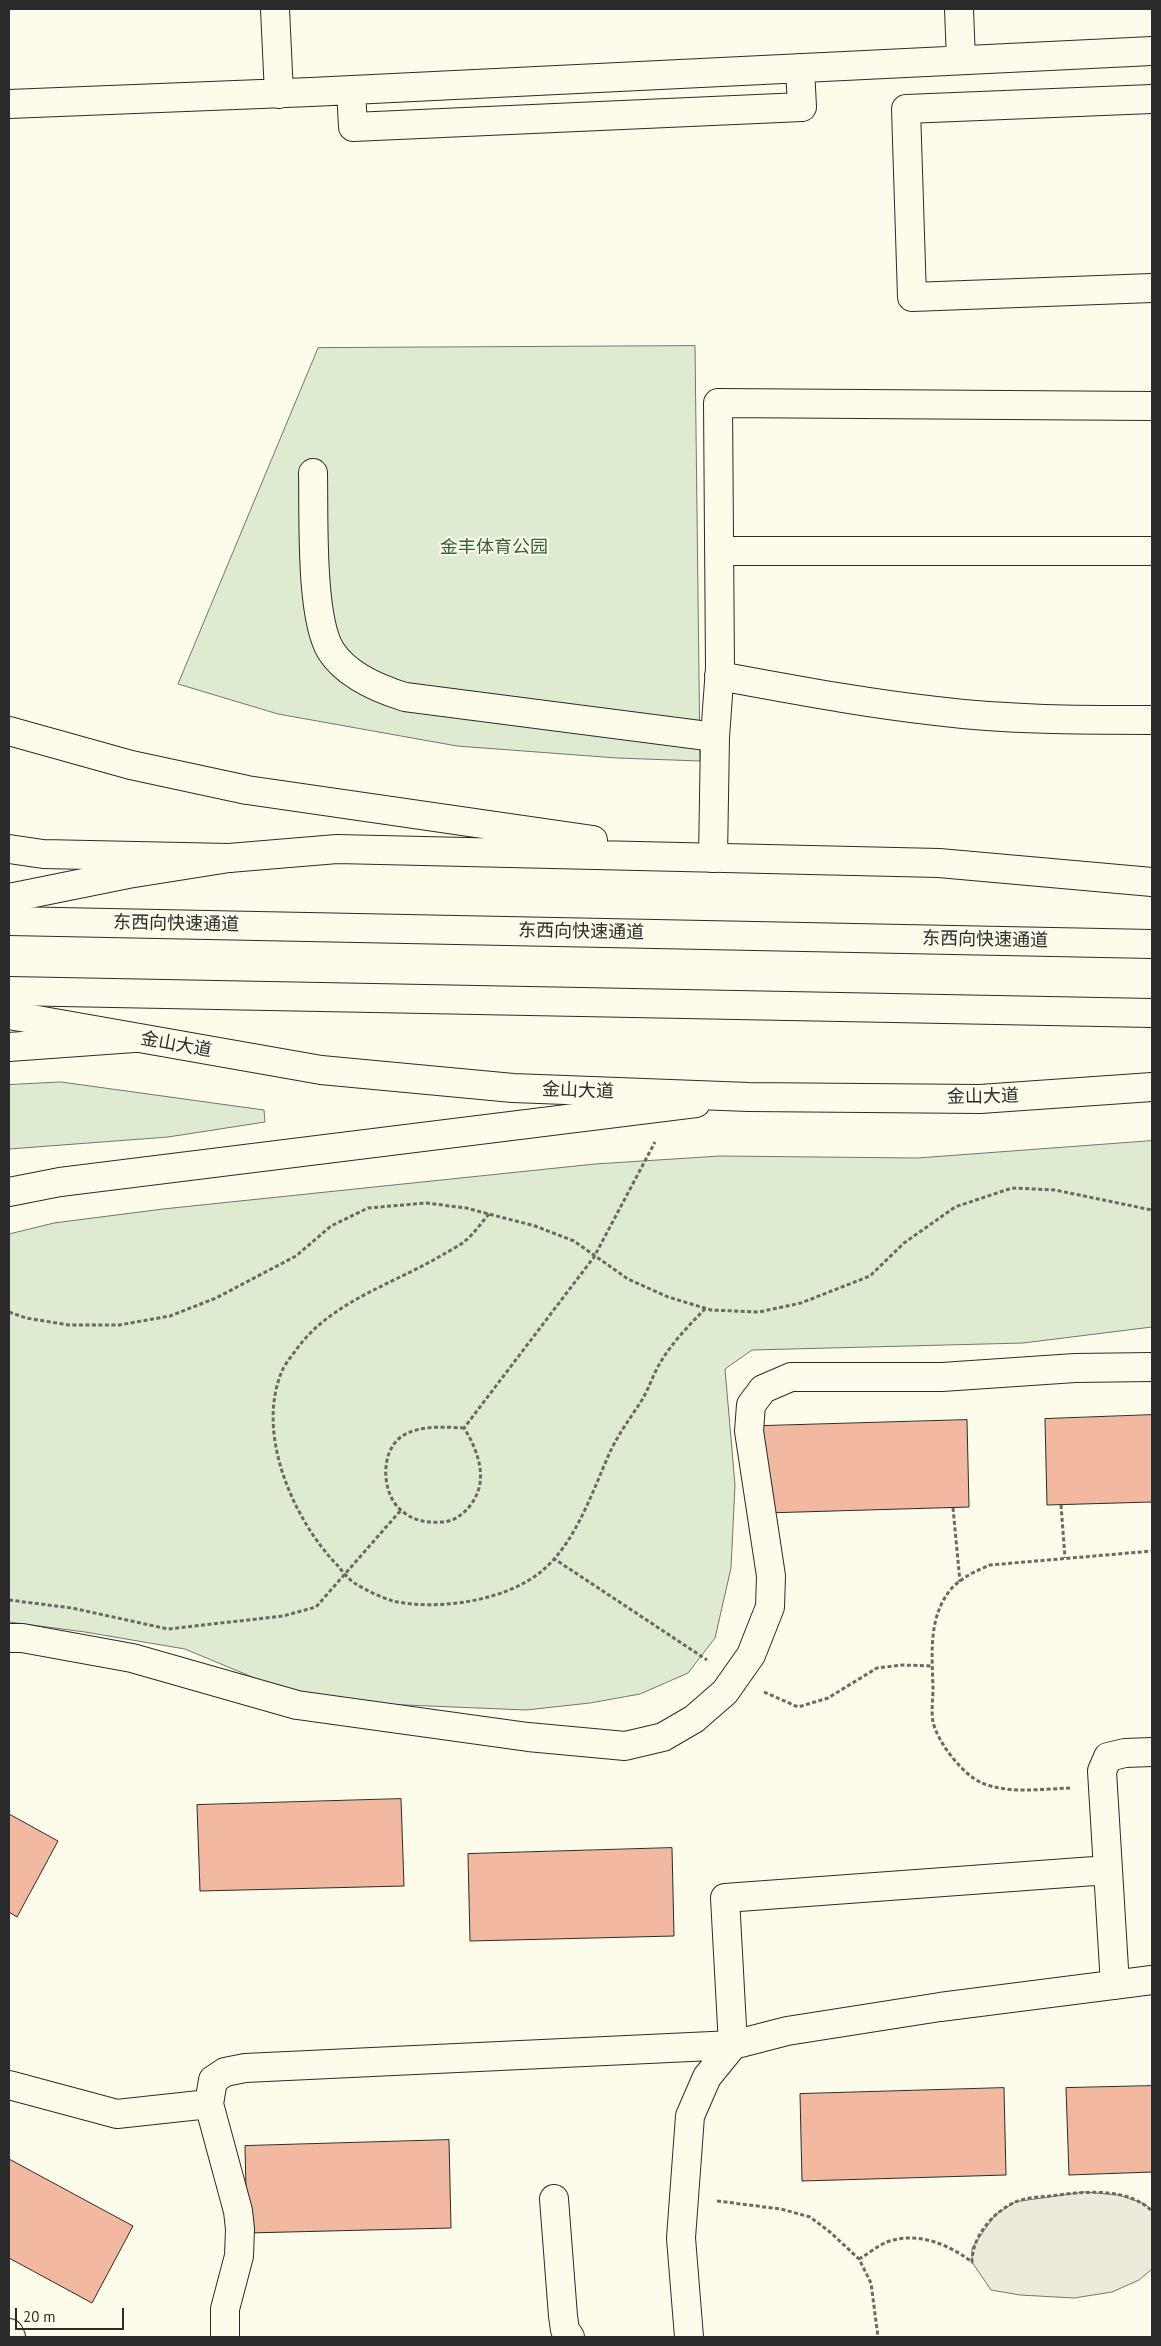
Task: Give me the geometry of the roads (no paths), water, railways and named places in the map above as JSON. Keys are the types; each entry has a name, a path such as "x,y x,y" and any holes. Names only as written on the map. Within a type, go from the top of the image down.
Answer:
{"main road":[{"path":"275,9 279,94"},
{"path":"959,9 961,60"},
{"path":"9,104 279,94 1152,51"},
{"path":"351,90 353,127 792,108 802,107 800,68"},
{"path":"1152,99 906,109 912,297 1152,288"},
{"path":"713,858 719,676 718,404 1152,406"},
{"path":"313,473 317,594 323,629 331,652 363,679 383,690 405,697 716,737"},
{"path":"719,551 1152,551"},
{"path":"719,676 872,703 938,712 1006,718 1152,720"},
{"path":"9,731 131,765 247,790 713,858"},
{"path":"9,898 128,874 229,858 337,848 939,863 1152,882"},
{"path":"9,849 43,854 229,858"},
{"name":"东西向快速通道","path":"9,921 1152,944"},
{"path":"9,992 1152,1013"},
{"name":"金山大道","path":"9,1014 134,1038 321,1070 493,1086 749,1097 980,1099 1152,1087"},
{"path":"9,1047 134,1038"},
{"path":"9,1192 60,1182 749,1097"},
{"path":"9,1638 22,1638 132,1658 297,1705 528,1738 625,1746 663,1738 694,1719 725,1692 751,1654 770,1607 771,1576 749,1430 751,1405 763,1389 791,1377 942,1377 1075,1368 1152,1367"},
{"path":"1115,1985 1102,1771 1108,1757 1124,1753 1152,1752"},
{"path":"689,2337 681,2238 690,2116 707,2077 733,2045 725,1898 1108,1870"},
{"path":"225,2337 225,2309 239,2256 240,2229 238,2211 209,2104 213,2080 225,2072 245,2068 733,2045 786,2030 940,2006 1152,1980"},
{"path":"9,2085 116,2114 209,2104"},
{"path":"554,2199 563,2316 565,2330 570,2337"},
{"path":"9,2333 11,2337"}],"park label":[{"name":"金丰体育公园","path":"494,548"}]}
